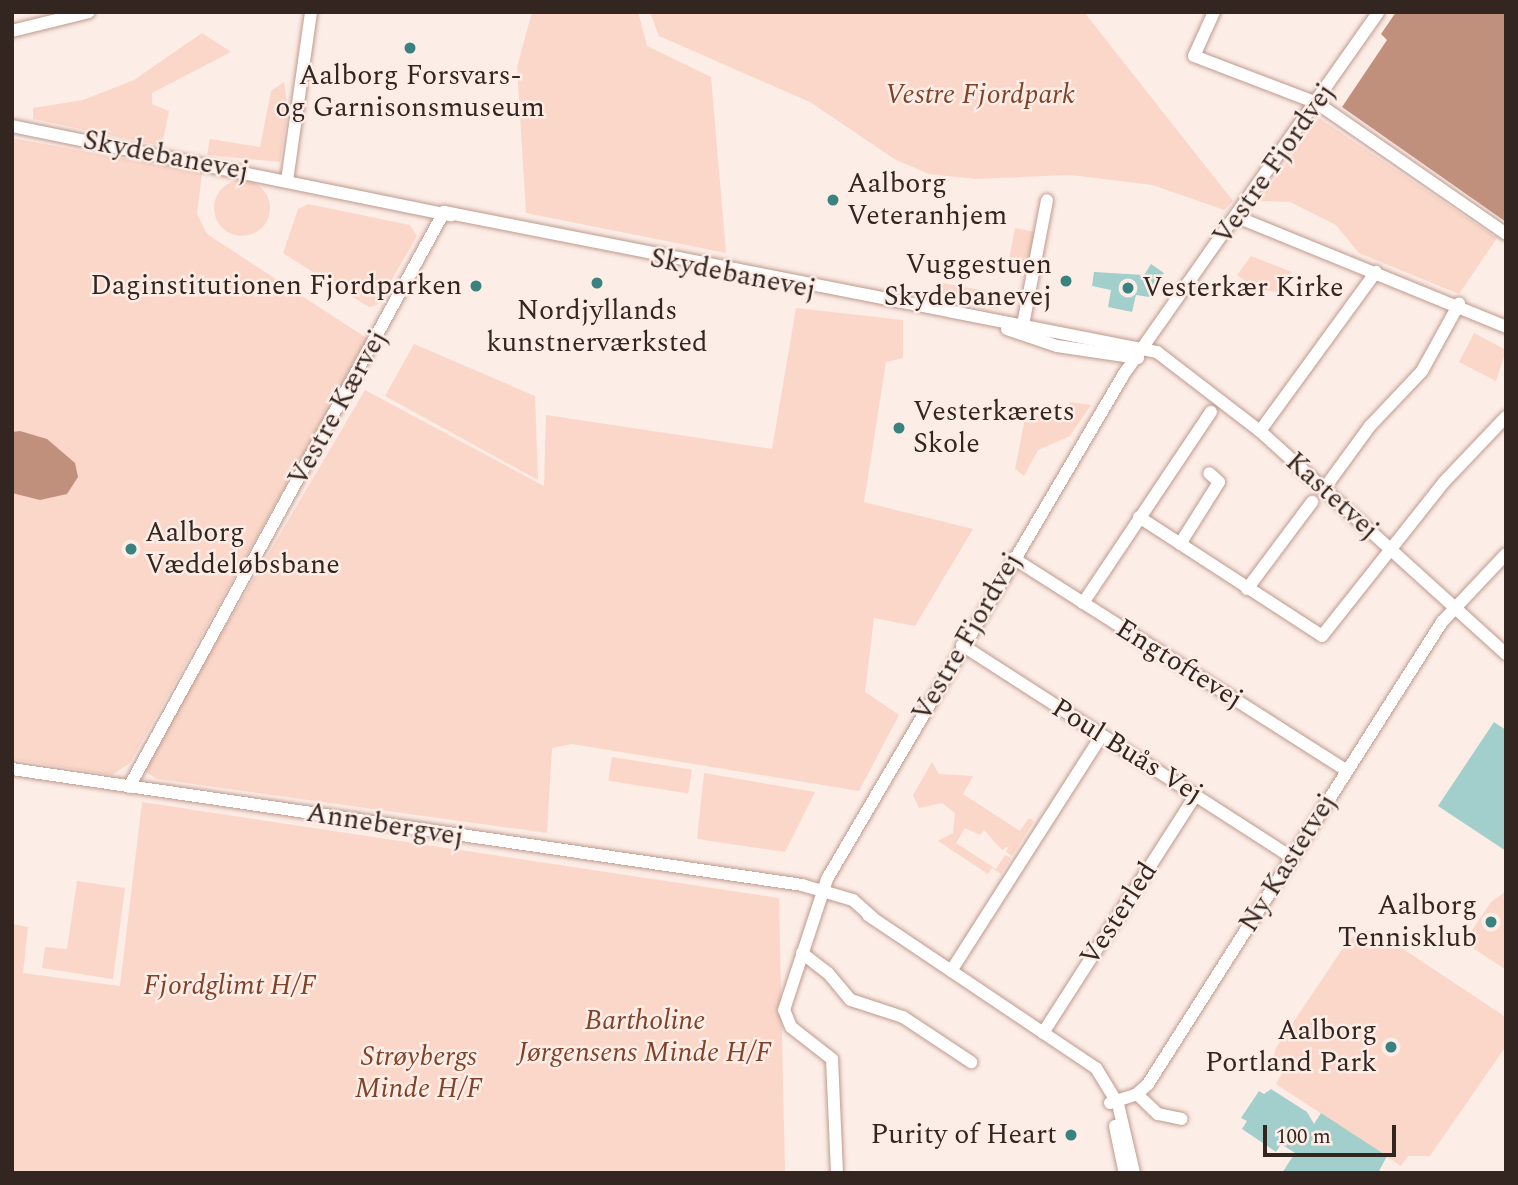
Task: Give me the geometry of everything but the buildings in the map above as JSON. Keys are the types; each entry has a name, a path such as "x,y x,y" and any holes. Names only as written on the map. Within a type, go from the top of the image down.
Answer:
{"street":[{"path":"12,31 89,12"},
{"path":"287,180 311,12"},
{"path":"1214,12 1194,56 1317,103 1506,234"},
{"name":"Vestre Fjordvej","path":"837,1173 832,1059 791,1027 783,1010 823,893 962,645 1119,388 1378,12"},
{"name":"Skydebanevej","path":"12,126 1143,353"},
{"path":"1023,328 1047,200"},
{"name":"Vestre Kærvej","path":"129,787 444,212"},
{"path":"1237,217 1459,304 1506,327"},
{"path":"1260,431 1376,272"},
{"path":"1324,489 1422,371 1459,304"},
{"name":"Kastetvej","path":"1143,353 1171,359 1260,431 1506,654"},
{"path":"1083,603 1210,412"},
{"path":"1139,517 1322,636 1393,551 1444,482 1506,417"},
{"path":"1180,544 1219,482 1209,473"},
{"path":"1247,589 1312,502"},
{"name":"Ny Kastetvej","path":"1138,1094 1346,769 1455,608 1506,554"},
{"name":"Engtoftevej","path":"1013,558 1346,769"},
{"name":"Poul Buås Vej","path":"962,645 1292,857"},
{"path":"951,971 1101,736"},
{"name":"Annebergvej","path":"12,769 823,893 873,918 1087,1062 1102,1075 1134,1173"},
{"name":"Vesterled","path":"1043,1033 1196,795"},
{"path":"802,953 828,973 851,1000 904,1017 971,1062"},
{"path":"1113,1102 1138,1094 1158,1114 1181,1119"},
{"name":"Annebergvej","path":"1113,1102 1125,1173"}],"green space":[{"path":"532,12 638,12 647,46 711,77 726,253 526,213 517,67"},
{"name":"Vestre Fjordpark","path":"650,12 1084,12 1233,201 1224,210 1153,185 1070,175 975,179 929,174 896,160 810,102 659,36"},
{"path":"202,33 231,52 152,93 152,104 169,111 162,146 33,119 33,108 83,100 134,80"},
{"path":"284,82 288,110 280,162 207,155 210,139 260,147 271,91"},
{"path":"1319,118 1497,238 1459,294 1359,253 1336,225 1290,202 1259,201"},
{"name":"Aalborg Væddeløbsbane","path":"12,138 202,173 197,214 207,234 368,339 130,763 112,775 12,759"},
{"path":"242,180 257,185 265,193 270,208 265,223 257,231 242,236 227,231 219,223 214,208 219,193 227,185"},
{"path":"308,204 410,225 417,236 377,305 369,307 283,253 298,209"},
{"path":"1015,228 1036,232 1027,275 1007,271"},
{"path":"1251,256 1292,272 1277,292 1257,289 1237,275"},
{"path":"943,283 991,292 998,309 940,298"},
{"path":"796,308 903,320 903,358 886,362 864,502 973,529 915,626 874,618 865,692 899,715 859,791 572,744 552,748 547,833 157,779 146,772 148,758 365,390 544,486 546,415 772,449"},
{"path":"1474,333 1506,350 1496,381 1459,362"},
{"path":"414,344 535,396 538,480 385,396"},
{"path":"1070,402 1091,405 1070,436 1038,450 1024,476 1015,469 1027,408 1036,409 1036,416 1065,422"},
{"path":"612,757 692,770 688,793 608,781"},
{"path":"932,762 939,774 973,776 963,794 1020,831 1029,818 1034,821 1012,856 1006,852 1009,846 1002,850 984,830 980,835 965,828 956,843 996,869 1005,855 1011,858 1001,874 992,868 988,874 938,841 953,833 955,813 942,803 919,808 913,795"},
{"path":"704,773 815,792 785,852 697,839"},
{"path":"142,802 779,898 785,1173 12,1173 12,924 28,927 23,973 120,986"},
{"path":"77,881 125,888 113,979 42,968 45,947 67,949"},
{"name":"Aalborg Tennisklub","path":"1506,891 1506,970 1464,942 1491,902"},
{"name":"Aalborg Portland Park","path":"1366,931 1376,931 1504,1016 1506,1024 1506,1046 1430,1156 1408,1156 1401,1166 1276,1084 1282,1073 1273,1058 1276,1048 1349,939"}],"shaded area":[{"path":"1396,12 1506,12 1506,222 1342,107 1387,40 1381,34"},
{"path":"20,431 47,439 75,463 78,477 67,494 40,500 12,493 12,432"}],"place":[{"name":"Aalborg Forsvars- og Garnisonsmuseum","path":"410,48"},
{"name":"Aalborg Veteranhjem","path":"833,200"},
{"name":"Vuggestuen Skydebanevej","path":"1066,281"},
{"name":"Nordjyllands kunstnerværksted","path":"597,283"},
{"name":"Daginstitutionen Fjordparken","path":"476,286"},
{"name":"Vesterkær Kirke","path":"1128,288"},
{"name":"Vesterkærets Skole","path":"899,428"},
{"name":"Aalborg Væddeløbsbane","path":"131,549"},
{"name":"Aalborg Tennisklub","path":"1491,922"},
{"name":"Aalborg Portland Park","path":"1391,1047"},
{"name":"Purity of Heart","path":"1071,1135"}],"park label":[{"name":"Fjordglimt H/F","path":"230,986"},
{"name":"Bartholine Jørgensens Minde H/F","path":"645,1037"},
{"name":"Strøybergs Minde H/F","path":"419,1073"}]}
